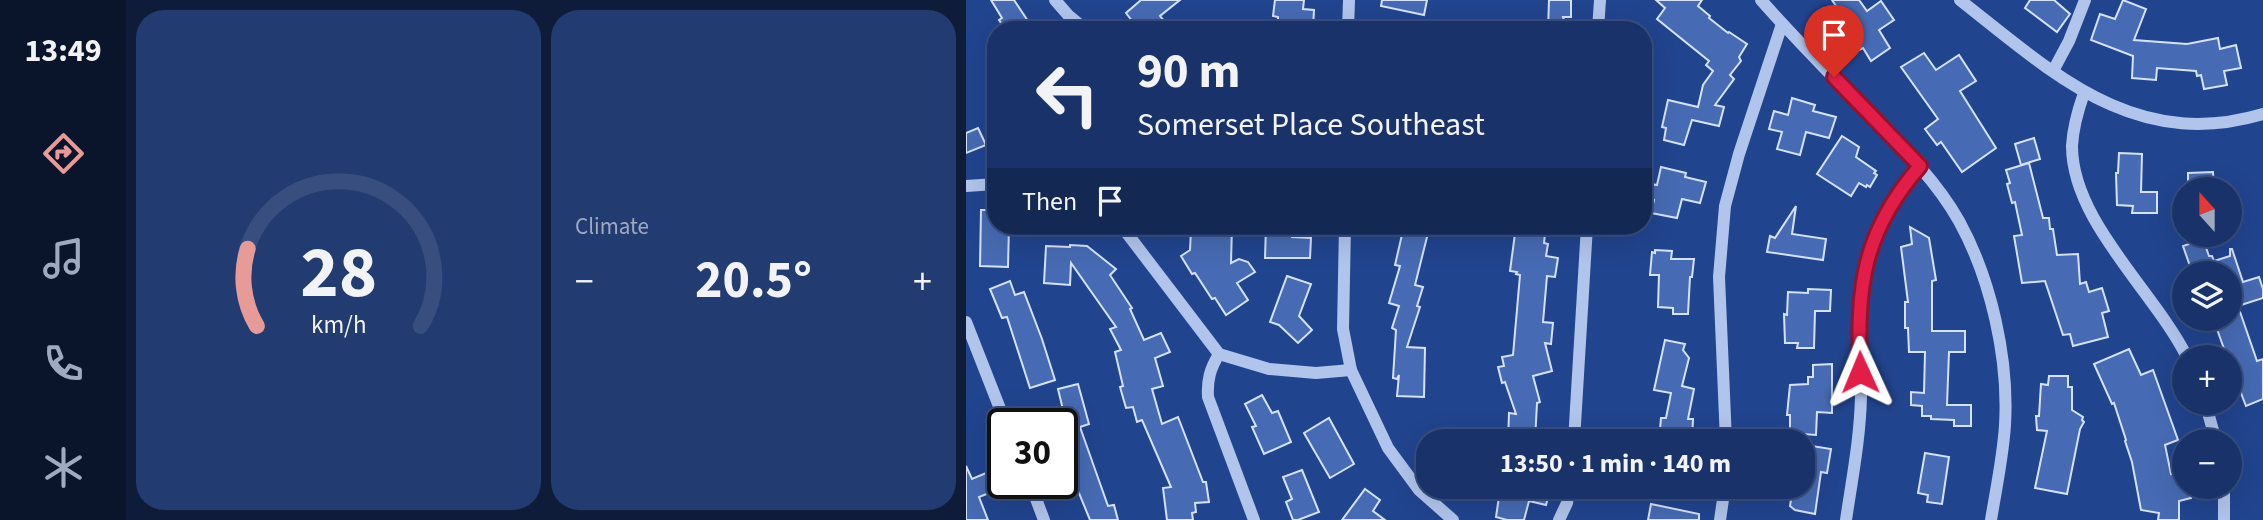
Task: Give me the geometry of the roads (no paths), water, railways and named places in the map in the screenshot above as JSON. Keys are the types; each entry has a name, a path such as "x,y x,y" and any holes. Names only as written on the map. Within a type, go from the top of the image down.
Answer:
{"street":[{"path":"1055,0 1075,21"},
{"path":"1348,21 1349,0"},
{"path":"1599,21 1600,0"},
{"path":"1761,0 1920,166 1958,219 1984,279 1995,316 2002,360 2005,425 1991,520"},
{"path":"1960,0 2084,93 2140,117 2181,125 2217,125 2263,114"},
{"path":"2053,71 2069,41 2085,0"},
{"path":"1726,429 1720,277 1725,206 1739,154 1782,24"},
{"path":"2084,93 2075,121 2072,145 2074,168 2082,196 2098,225 2162,314 2180,345"},
{"path":"1846,520 1855,465 1861,397 1859,306 1863,277 1871,247 1885,213 1920,166"},
{"path":"966,186 987,185"},
{"path":"1128,235 1219,354 1269,369 1317,373 1351,370"},
{"path":"1345,235 1343,329 1351,370 1388,448 1419,489 1452,520"},
{"path":"1575,429 1586,235"},
{"path":"966,322 1000,408"},
{"path":"1219,354 1209,371 1208,397 1254,520"},
{"path":"1036,499 1044,520"},
{"path":"1559,520 1567,499"},
{"path":"1720,520 1723,499"},
{"path":"2224,499 2224,520"}]}
